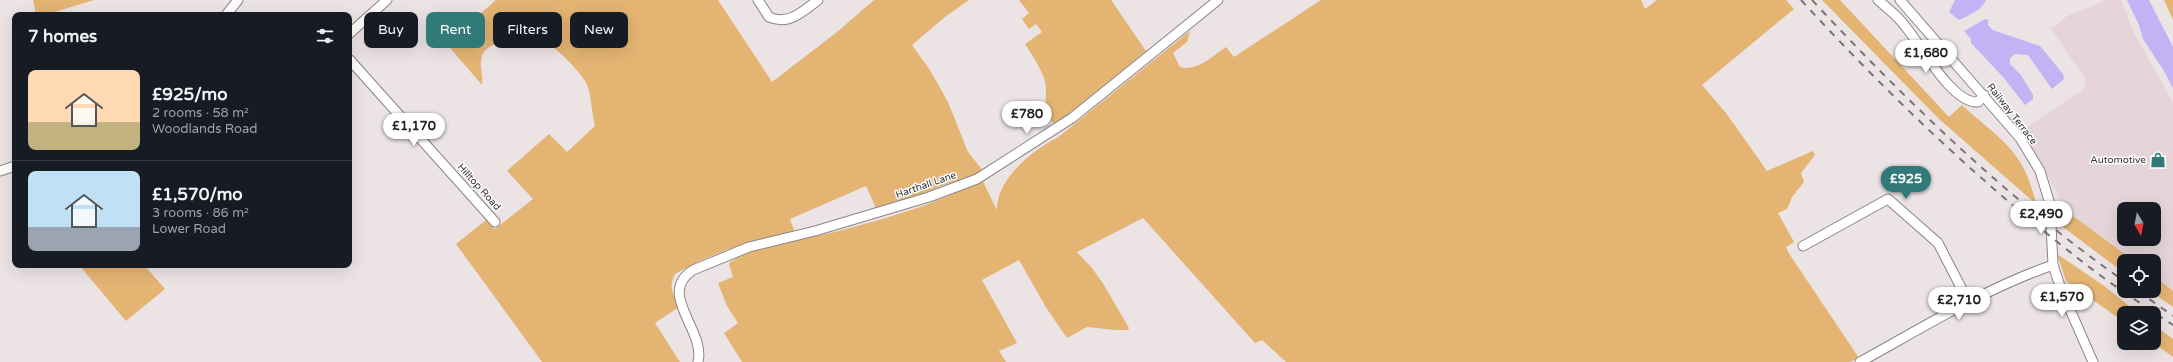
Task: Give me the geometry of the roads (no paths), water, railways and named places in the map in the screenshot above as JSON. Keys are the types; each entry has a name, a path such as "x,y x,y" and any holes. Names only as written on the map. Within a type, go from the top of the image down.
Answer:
{"street":[{"path":"228,12 238,0"},
{"path":"352,31 387,0"},
{"path":"758,0 769,17 776,20 791,19 818,0"},
{"name":"Harthall Lane","path":"698,362 697,341 679,295 679,284 684,275 749,247 815,231 929,198 977,179 1072,118 1218,0"},
{"path":"1878,0 1904,24 1920,44 1933,66 1957,94 1970,103 1978,102 1984,95"},
{"name":"Railway Terrace","path":"1900,0 2020,138 2040,170 2050,204 2054,265 2061,289 2093,362"},
{"name":"Hilltop Road","path":"352,62 495,222"},
{"path":"0,170 12,167"},
{"path":"1803,246 1888,199 1938,243 1969,303"},
{"path":"1860,362 1969,303 2024,277 2054,265"}],"railway":[{"path":"1801,0 1868,70 1937,138 2009,202 2095,271 2173,325"},
{"path":"1812,0 1885,76 1961,149 2041,218 2117,276"},
{"path":"2148,298 2173,316"}],"place":[{"name":"Automotive","path":"2158,160"}]}
